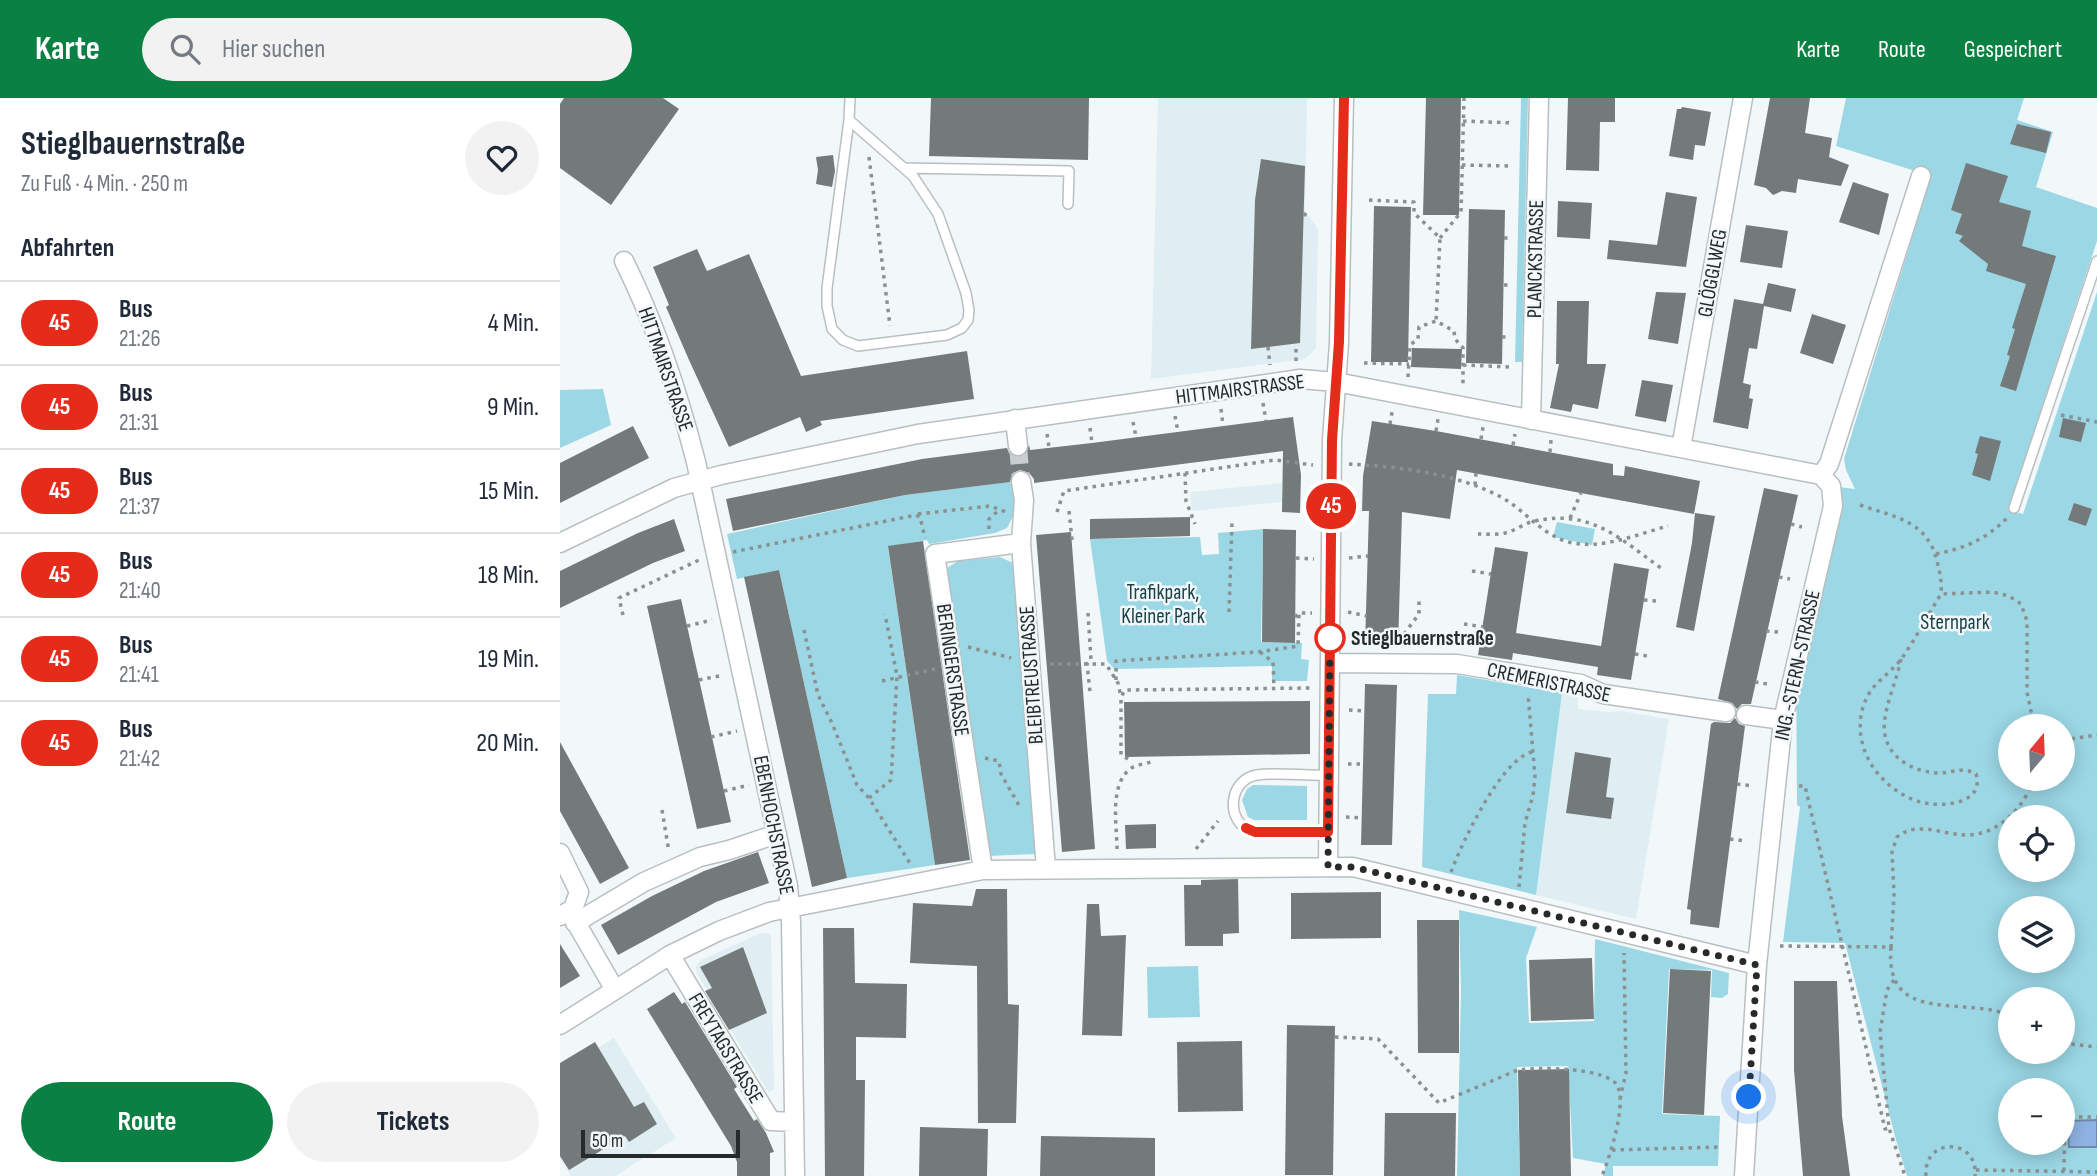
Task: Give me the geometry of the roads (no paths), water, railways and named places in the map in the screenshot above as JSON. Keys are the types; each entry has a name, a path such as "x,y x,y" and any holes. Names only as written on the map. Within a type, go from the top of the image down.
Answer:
{"street":[{"path":"1328,867 1332,440 1344,98"},
{"name":"PLANCKSTRASSE","path":"1531,419 1539,98"},
{"name":"GLÖGGLWEG","path":"1681,448 1743,98"},
{"path":"1821,474 1829,464 1921,176"},
{"name":"HITTMAIRSTRASSE","path":"624,261 643,300 667,364 682,408 700,481"},
{"name":"HITTMAIRSTRASSE","path":"560,543 674,488 700,481 881,441 1015,419 1300,379 1336,382 1821,474"},
{"path":"1015,419 1018,446"},
{"name":"ING.-STERN-STRASSE","path":"1744,1176 1757,965 1783,720 1833,506 1831,486 1821,474"},
{"name":"EBENHOCHSTRASSE","path":"700,481 788,886 795,1176"},
{"name":"BLEIBTREUSTRASSE","path":"1021,481 1024,500 1021,543 1046,869"},
{"name":"BERINGERSTRASSE","path":"983,870 935,554 1021,543"},
{"name":"CREMERISTRASSE","path":"1330,663 1457,664 1581,684 1603,694 1726,712"},
{"path":"1746,715 1783,720"},
{"path":"568,917 700,857 777,834"},
{"path":"560,853 579,892 577,905 568,917"},
{"path":"560,1025 670,955 719,931 790,907 983,870 1353,867 1757,965"},
{"path":"568,917 615,990"},
{"name":"FREYTAGSTRASSE","path":"670,955 771,1121 794,1122"}],"lane":[{"path":"849,120 921,185 946,231 967,293 969,315 966,324 957,332 867,346 850,344 837,335 829,320 829,265 850,98"},
{"path":"903,168 1069,171 1068,204"},
{"path":"2014,508 2097,261"},
{"path":"1328,775 1256,775 1244,780 1237,787 1233,805 1239,822 1255,832 1328,832"}],"tunnel":[{"path":"1018,446 1021,481"}],"place":[{"name":"Stieglbauernstraße","path":"1330,638"}],"park label":[{"name":"Trafikpark, Kleiner Park","path":"1163,604"},
{"name":"Sternpark","path":"1955,622"}]}
